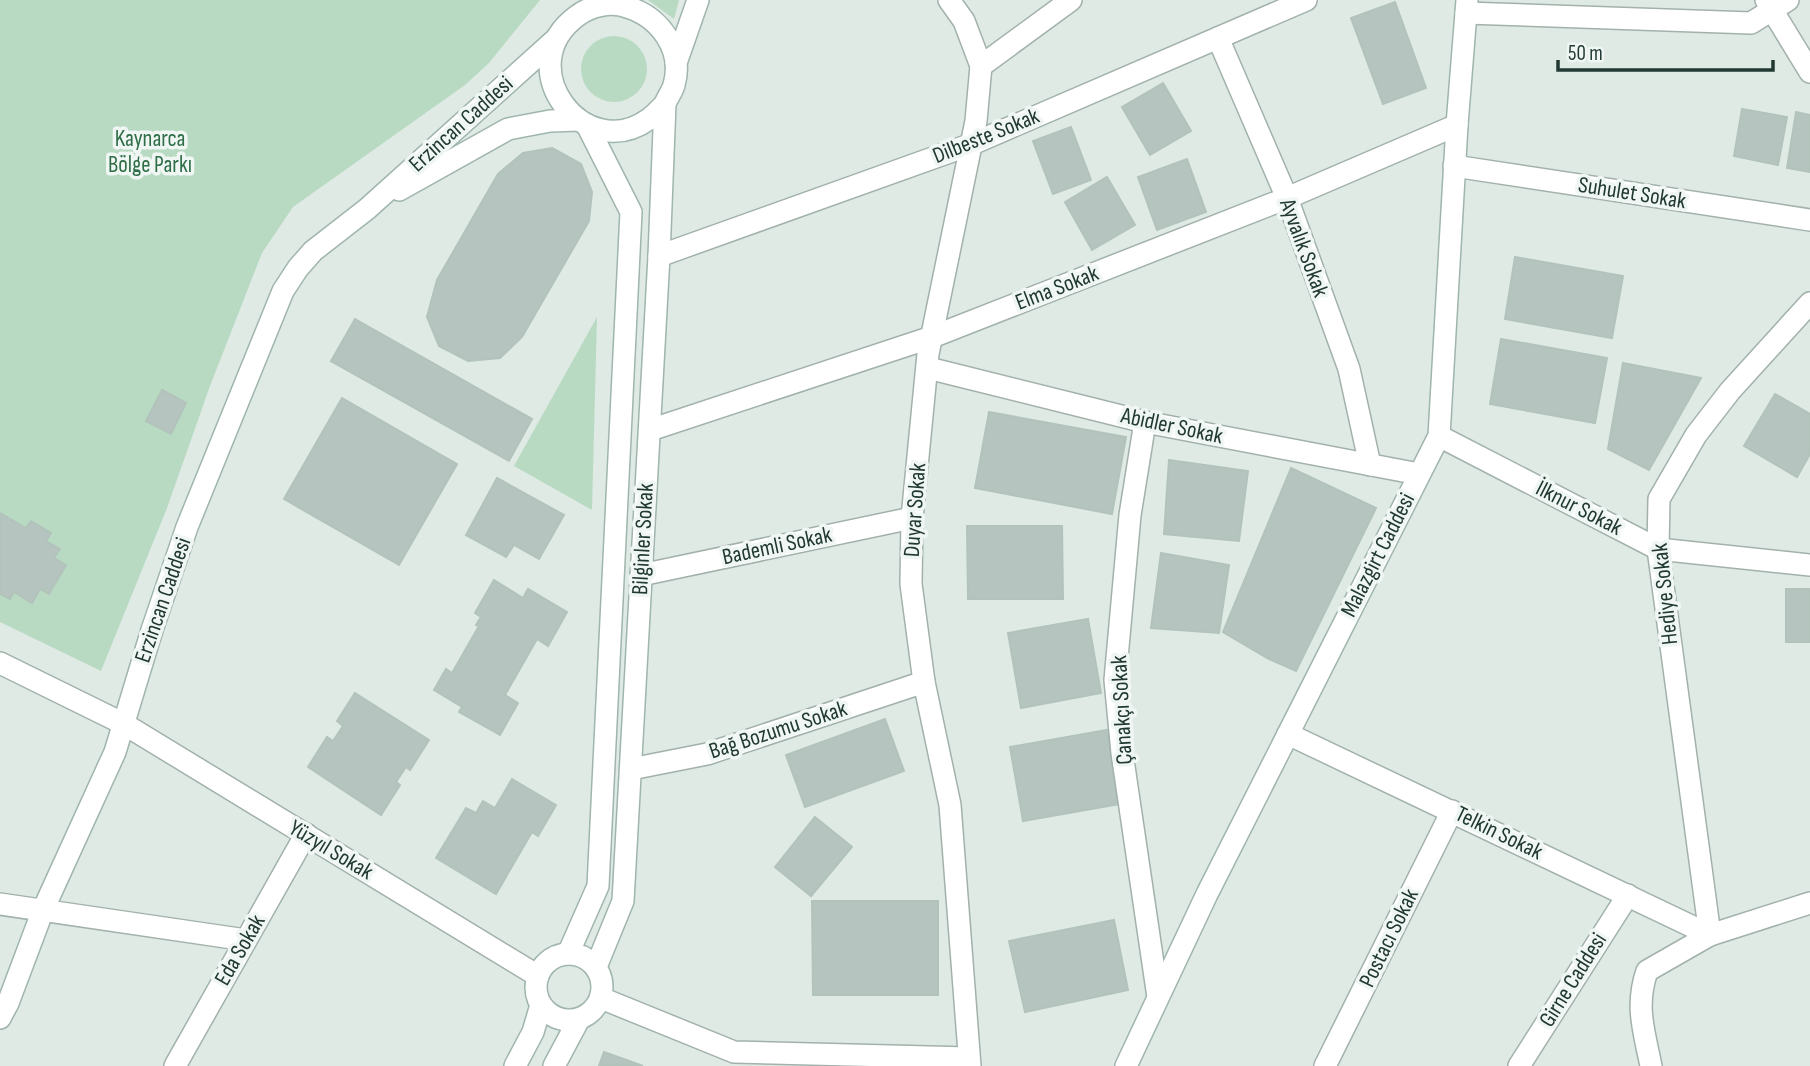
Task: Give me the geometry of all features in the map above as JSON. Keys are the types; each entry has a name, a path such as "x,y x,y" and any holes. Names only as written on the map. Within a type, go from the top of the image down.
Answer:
{"street":[{"path":"664,104 674,85 676,63 698,0"},
{"path":"949,0 964,21 981,66 1071,0"},
{"name":"Dilbeste Sokak","path":"659,256 972,144 1307,0"},
{"path":"1467,7 1751,23 1776,3 1810,72"},
{"name":"Erzincan Caddesi","path":"0,1018 43,910 104,778 187,527 283,291 298,268 313,251 367,209 556,39 567,23 587,6 622,5 641,11 658,24 671,42 676,63"},
{"name":"Malazgirt Caddesi","path":"1126,1066 1207,894 1439,436 1454,166 1467,7"},
{"name":"Ayvalık Sokak","path":"1218,38 1287,198 1349,369 1370,465"},
{"name":"Erzincan Caddesi","path":"556,39 550,58 550,78 557,97 569,113 583,122 608,130 629,129 649,120 664,104"},
{"name":"Duyar Sokak","path":"970,1062 950,805 924,682 911,584 912,518 932,337 972,144 981,66"},
{"name":"Bilginler Sokak","path":"596,967 623,901 659,256 664,104"},
{"name":"Erzincan Caddesi","path":"367,209 508,129 539,123 583,122"},
{"name":"Bilginler Sokak","path":"568,954 598,886 631,212 583,122"},
{"name":"Elma Sokak","path":"650,430 932,337 1287,198 1457,125"},
{"name":"Suhulet Sokak","path":"1454,166 1810,220"},
{"name":"Hediye Sokak","path":"1710,935 1658,549 1659,499 1696,435 1730,391 1810,303"},
{"name":"Abidler Sokak","path":"928,368 1146,422 1419,474"},
{"name":"Çanakçı Sokak","path":"1146,422 1130,515 1115,680 1122,753 1158,997"},
{"name":"İlknur Sokak","path":"1439,436 1658,549 1810,565"},
{"name":"Bademli Sokak","path":"641,575 912,518"},
{"name":"Yüzyıl Sokak","path":"0,663 124,724 538,976"},
{"name":"Bağ Bozumu Sokak","path":"631,769 707,754 924,682"},
{"name":"Telkin Sokak","path":"1288,734 1710,935"},
{"name":"Postacı Sokak","path":"1325,1066 1452,811"},
{"name":"Eda Sokak","path":"175,1066 306,835"},
{"name":"Girne Caddesi","path":"1519,1066 1628,895"},
{"path":"1651,1066 1640,990 1647,971 1710,935 1810,903"},
{"path":"0,904 246,940"},
{"path":"554,1066 579,1019 596,1007 601,998 601,977 589,960 568,954 556,956 538,976 537,995 541,1005 558,1018 579,1019"},
{"path":"601,998 734,1052 970,1062"},
{"path":"515,1066 533,1032 541,1005"}],"green space":[{"name":"Kaynarca Bölge Parkı","path":"0,0 540,0 489,63 465,85 293,207 262,253 210,386 167,508 101,671 0,622"},
{"path":"648,0 679,0 674,19"},
{"path":"620,36 638,45 645,56 645,82 638,93 627,100 608,102 590,93 583,82 581,63 590,45 601,38"},
{"path":"597,317 592,510 514,466"}],"building":[{"path":"1395,2 1426,88 1383,104 1351,18"},
{"path":"1163,83 1191,131 1150,155 1122,107"},
{"path":"1742,109 1787,117 1778,165 1734,156"},
{"path":"1796,112 1810,115 1810,172 1787,168"},
{"path":"1071,127 1091,180 1053,194 1033,141"},
{"path":"552,148 581,164 592,192 589,221 522,337 500,358 468,361 439,346 427,317 437,280 498,174 523,153"},
{"path":"1187,159 1206,212 1157,230 1138,177"},
{"path":"1107,177 1135,225 1092,250 1065,202"},
{"path":"1515,257 1623,276 1612,338 1505,319"},
{"path":"355,319 532,419 509,461 331,361"},
{"path":"1501,339 1607,358 1595,423 1490,404"},
{"path":"1623,363 1701,378 1649,470 1608,449"},
{"path":"162,390 186,403 171,434 146,421"},
{"path":"1775,394 1810,414 1810,454 1797,477 1744,446"},
{"path":"342,398 457,464 399,565 284,499"},
{"path":"989,412 1126,437 1112,514 975,488"},
{"path":"1169,460 1248,471 1239,541 1164,534"},
{"path":"1291,468 1376,508 1296,671 1269,659 1223,632"},
{"path":"497,478 564,515 539,559 514,545 506,557 466,535"},
{"path":"0,513 26,528 31,521 51,533 46,541 60,549 54,558 66,565 49,594 40,589 32,603 14,592 10,599 0,594"},
{"path":"967,526 1062,526 1063,599 968,599"},
{"path":"1161,553 1229,565 1219,633 1151,628"},
{"path":"494,580 523,598 528,589 567,612 548,646 537,639 505,695 518,703 500,735 459,712 462,707 434,690 446,669 452,673 479,626 476,625 481,617 475,613"},
{"path":"1786,589 1810,589 1810,642 1786,642"},
{"path":"1088,619 1101,693 1021,708 1008,633"},
{"path":"355,693 429,740 410,770 406,767 396,782 400,785 381,815 308,767 327,737 333,741 343,726 337,721"},
{"path":"885,719 904,771 805,807 786,755"},
{"path":"1107,730 1120,804 1023,821 1010,747"},
{"path":"512,779 556,805 538,836 532,832 496,894 436,858 466,808 476,813 483,801 495,808"},
{"path":"815,817 852,847 811,896 775,867"},
{"path":"812,901 938,901 938,995 813,995"},
{"path":"1114,920 1128,990 1025,1012 1009,941"},
{"path":"604,1052 643,1066 599,1066"}]}
